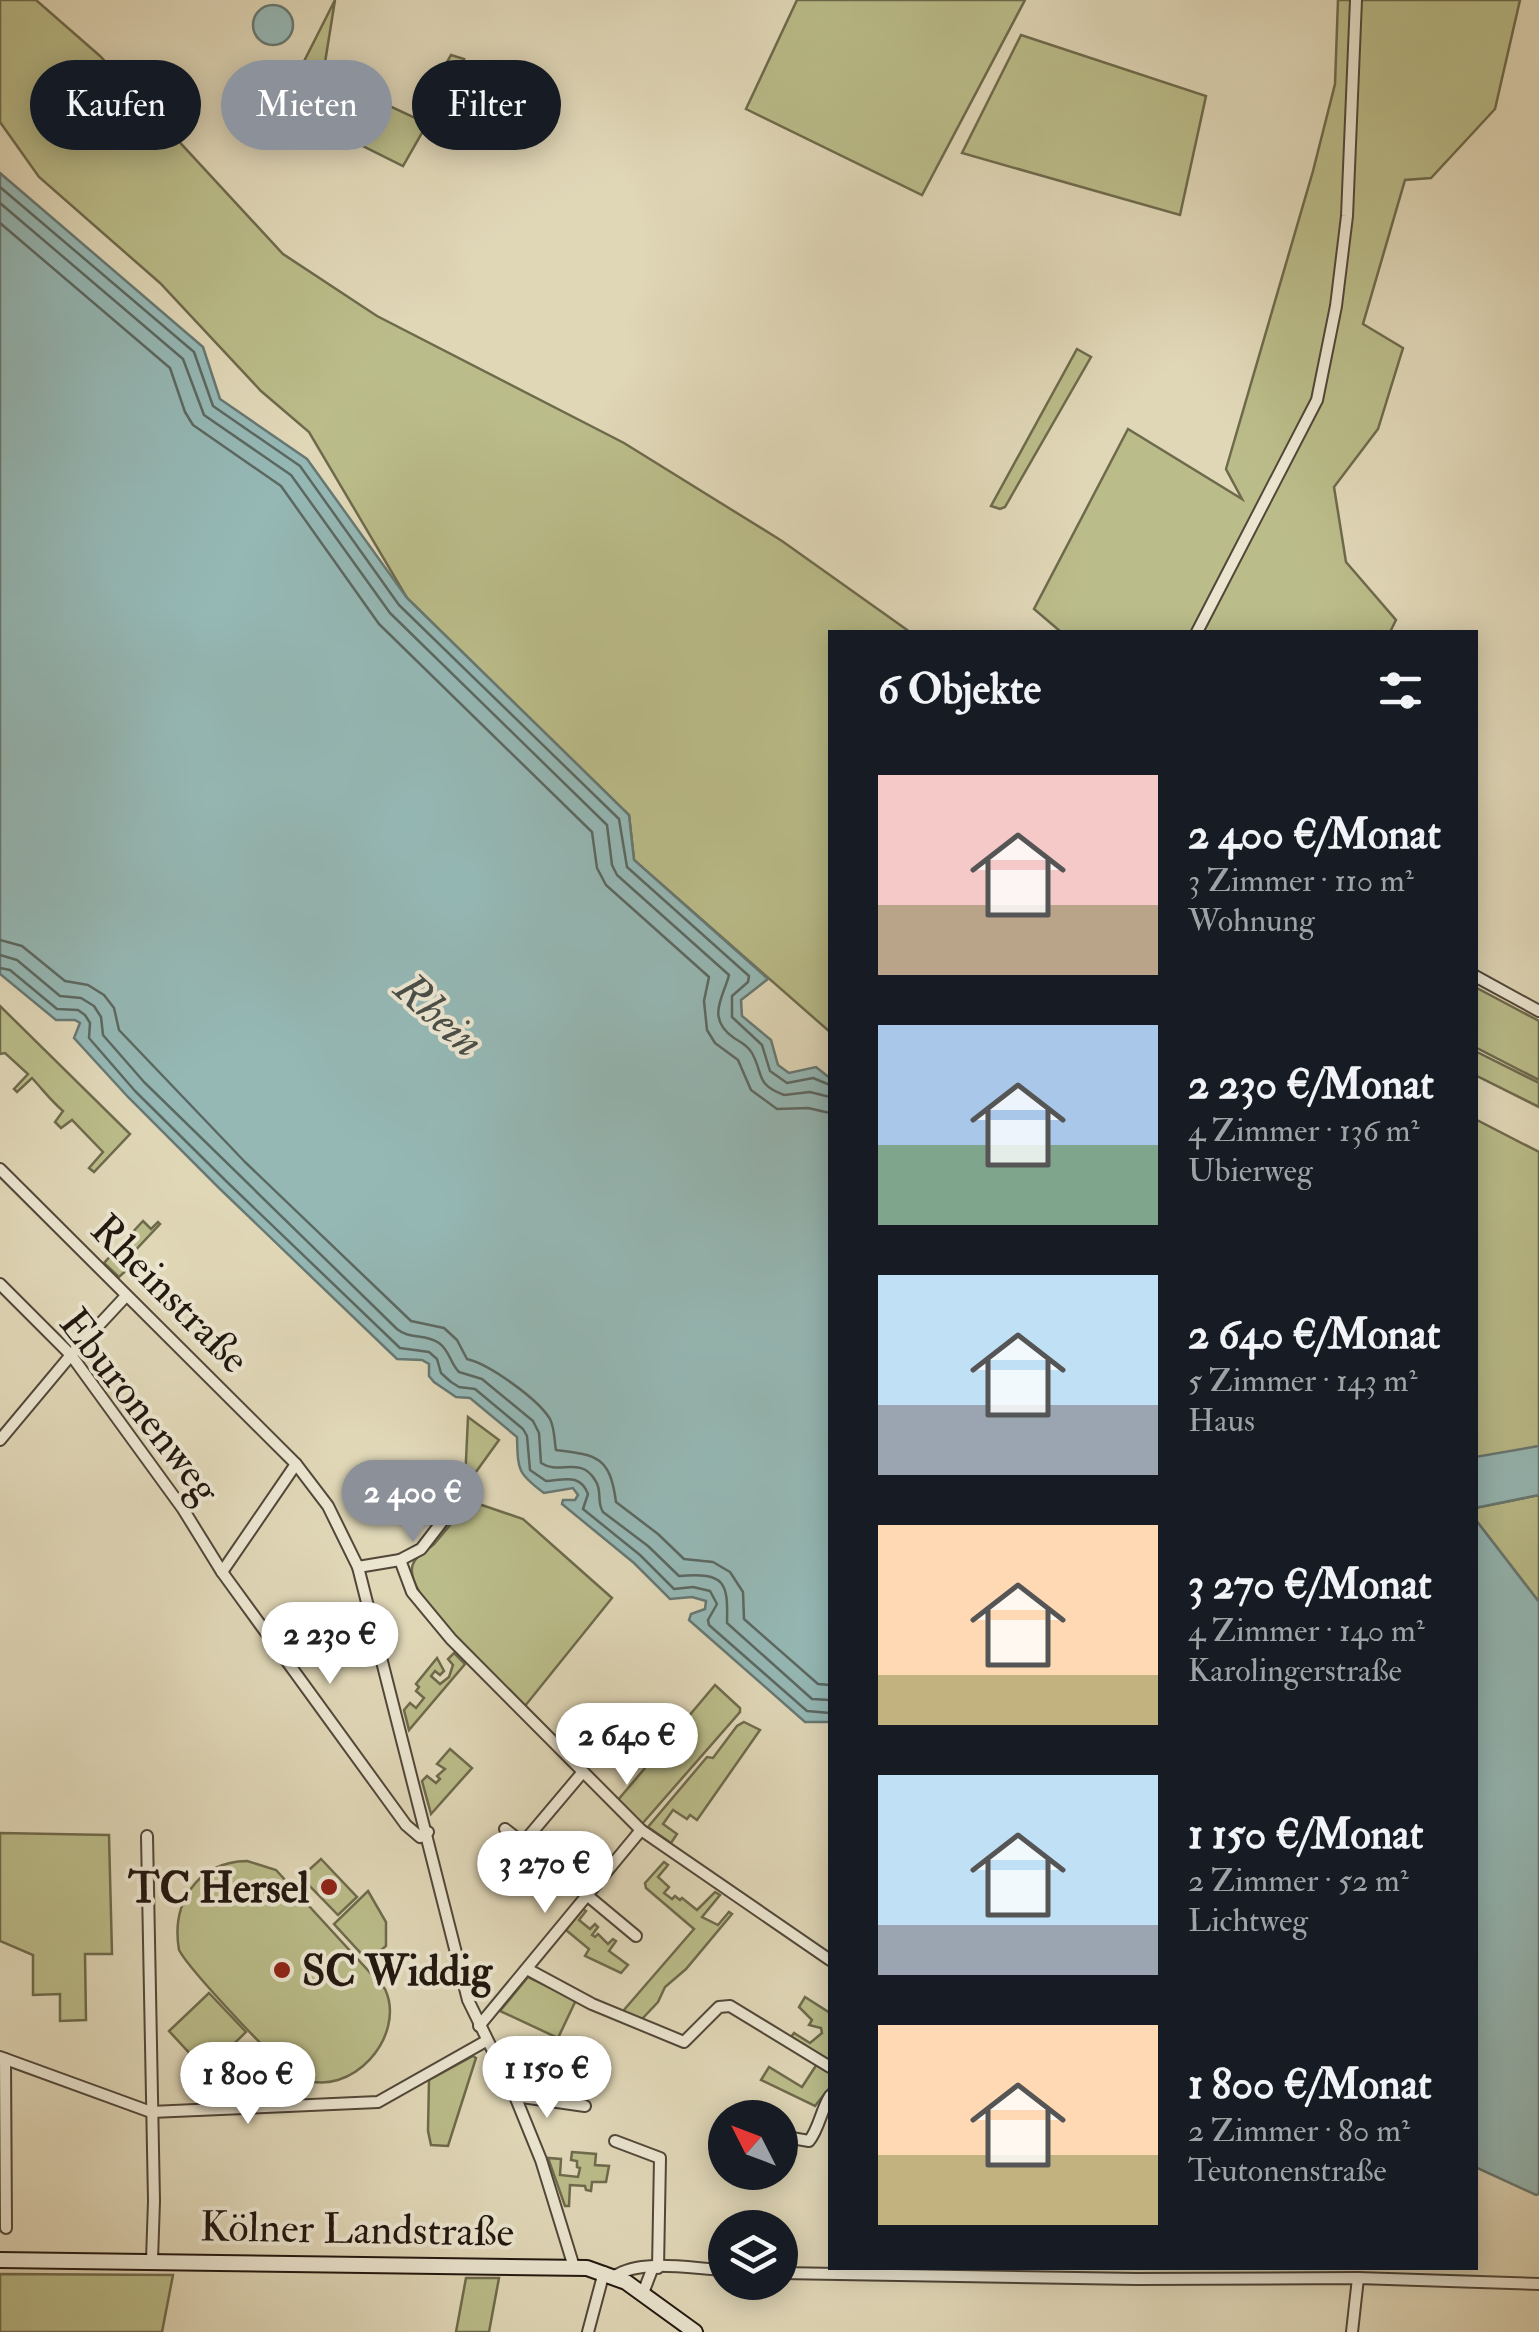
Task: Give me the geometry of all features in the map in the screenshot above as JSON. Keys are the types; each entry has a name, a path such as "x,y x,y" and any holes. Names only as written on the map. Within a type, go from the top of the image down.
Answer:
{"main road":[{"name":"Kölner Landstraße","path":"0,2260 574,2266 610,2274 695,2332"}],"street":[{"path":"1198,630 1317,400 1336,306 1347,216 1356,0"},
{"path":"1478,978 1539,1011"},
{"name":"Rheinstraße","path":"0,1169 296,1464 328,1506 358,1567 468,2000 515,2096 558,2208 574,2266"},
{"name":"Eburonenweg","path":"0,1284 71,1355 406,1825 420,1837 428,1832"},
{"path":"2,1432 126,1296"},
{"path":"222,1572 296,1464"},
{"path":"358,1567 400,1560 421,1549 461,1497"},
{"path":"400,1560 412,1592 451,1638 641,1830 828,1959"},
{"path":"523,1843 582,1772"},
{"path":"505,1829 550,1868"},
{"path":"479,2026 641,1830"},
{"path":"147,1836 152,2260"},
{"path":"588,1896 636,1936"},
{"path":"526,1969 592,2004 684,2042 719,2007 730,2006 828,2067"},
{"path":"6,2228 3,2058 152,2112 378,2102 486,2041"},
{"path":"515,2096 585,2106"},
{"path":"798,2138 809,2140 814,2136 820,2111 828,2099"},
{"path":"615,2141 660,2158 655,2268 642,2293"},
{"path":"588,2332 610,2274 655,2268 708,2270"},
{"path":"798,2272 1358,2278 1410,2274 1539,2284"},
{"path":"1352,2332 1358,2278"}],"green space":[{"path":"0,0 36,0 104,60 30,60 30,150 187,150 283,254 377,316 624,443 782,541 907,630 828,630 828,1030 634,860 629,815 407,598 309,432 261,391 160,283 39,177 0,122"},
{"path":"335,0 325,60 305,60"},
{"path":"797,0 1025,0 922,195 746,109"},
{"path":"1338,0 1520,0 1495,109 1431,178 1405,180 1363,324 1403,348 1378,429 1334,487 1346,562 1396,620 1391,630 1059,630 1034,609 1128,429 1242,499 1226,469 1335,84"},
{"path":"1021,35 1206,96 1180,215 962,153"},
{"path":"392,107 412,117 412,150 403,166 371,150 392,150"},
{"path":"1077,349 1091,357 1005,507 991,506"},
{"path":"1478,989 1539,1021 1539,1080 1478,1049"},
{"path":"0,1006 130,1134 94,1172 89,1168 103,1152 72,1120 61,1128 55,1122 63,1111 32,1078 17,1092 14,1089 28,1074 5,1053 0,1054"},
{"path":"1478,1052 1539,1083 1539,1107 1478,1076"},
{"path":"1478,1121 1539,1152 1539,1446 1478,1457"},
{"path":"143,1221 151,1229 160,1224 131,1255 134,1263 119,1277 104,1263"},
{"path":"468,1417 499,1440 468,1483 465,1482"},
{"path":"1539,1495 1539,1602 1478,1523 1478,1507"},
{"path":"470,1501 523,1519 612,1598 525,1706 437,1616 413,1578 413,1564 419,1555 435,1543"},
{"path":"454,1653 465,1664 409,1730 404,1710 410,1703 416,1708 424,1698 416,1691 416,1684 437,1658 444,1671 440,1675 435,1671 431,1676 440,1684 449,1677 453,1665 448,1659"},
{"path":"715,1685 740,1712 642,1824 618,1800"},
{"path":"744,1722 760,1730 697,1820 673,1810 663,1824 677,1834 671,1843 648,1827 707,1757 713,1758"},
{"path":"450,1749 472,1768 431,1814 422,1781 427,1776 436,1783 440,1779 437,1776 445,1769 437,1764"},
{"path":"0,1833 109,1835 112,1954 85,1954 86,2020 60,2021 60,1994 33,1995 33,1955 0,1941"},
{"name":"TC Hersel","path":"321,1859 357,1897 338,1915 301,1877"},
{"name":"SC Widdig","path":"247,1861 276,1870 385,1989 390,2007 381,2044 355,2072 338,2080 319,2082 290,2071 237,2018 179,1950 179,1916 191,1888 214,1869"},
{"path":"664,1862 668,1865 658,1877 669,1887 664,1893 672,1899 682,1898 697,1910 715,1892 720,1895 702,1917 718,1925 729,1912 732,1914 686,1969 665,1987 658,2002 641,2020 623,2011 694,1929 646,1888 645,1883"},
{"path":"368,1891 386,1922 386,1946 368,1961 334,1924"},
{"path":"583,1909 586,1911 579,1920 590,1929 595,1924 598,1927 592,1935 598,1934 608,1944 616,1941 609,1951 628,1965 621,1973 585,1956 589,1949 566,1930"},
{"path":"528,1977 576,2000 558,2038 500,2011"},
{"path":"209,1993 246,2032 206,2071 169,2031"},
{"path":"805,1997 828,2012 828,2060 791,2037 794,2033 810,2043 822,2033 821,2028 809,2025 812,2020 799,2007"},
{"path":"473,2056 476,2058 448,2146 431,2145 429,2080"},
{"path":"817,2064 828,2071 828,2090 815,2106 761,2080 769,2067 802,2087"},
{"path":"572,2152 596,2154 595,2165 609,2166 606,2182 592,2182 591,2191 585,2186 570,2185 569,2206 565,2206 548,2158 561,2159 560,2175 578,2177 580,2168 577,2161 571,2160"},
{"path":"0,2274 173,2275 162,2332 0,2332"},
{"path":"466,2278 499,2278 489,2332 456,2332"}],"water":[{"path":"273,5 287,11 293,25 287,39 273,45 259,39 253,25 259,11"},
{"name":"Rhein","path":"0,173 203,347 220,399 307,459 407,598 629,815 634,860 768,979 741,1000 742,1016 771,1040 778,1065 789,1073 816,1067 828,1076 828,1722 805,1722 689,1620 691,1614 705,1609 706,1601 692,1597 670,1599 634,1563 562,1504 563,1500 575,1500 578,1495 573,1488 544,1493 529,1480 519,1464 517,1437 470,1398 456,1397 434,1382 429,1376 429,1364 397,1359 128,1097 74,1038 80,1023 56,1020 0,974"},
{"path":"1539,1446 1539,1495 1478,1507 1478,1456"},
{"path":"1478,1523 1539,1602 1536,2195 1478,2168"}],"place":[{"name":"TC Hersel","path":"329,1887"},
{"name":"SC Widdig","path":"282,1970"}]}
